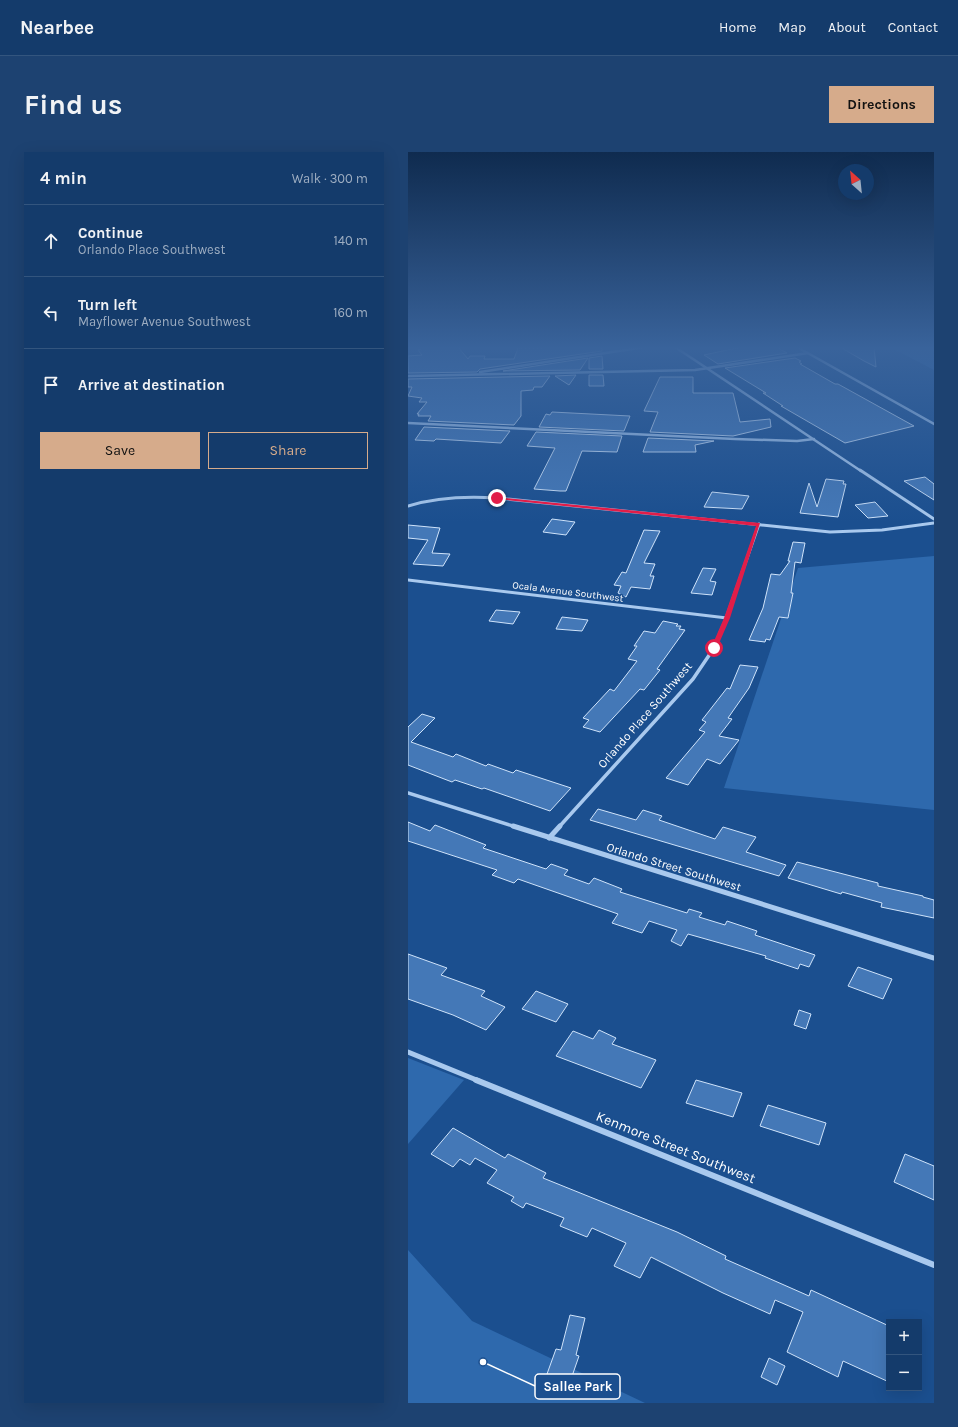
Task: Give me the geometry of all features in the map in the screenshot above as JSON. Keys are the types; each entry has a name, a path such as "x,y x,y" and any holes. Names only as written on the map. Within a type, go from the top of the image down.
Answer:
{"street":[{"path":"763,405 934,520"},
{"path":"901,405 934,424"},
{"path":"408,423 735,439 797,441 814,439"},
{"path":"408,506 442,498 469,496 830,532 861,533 902,530 934,523"},
{"name":"Orlando Place Southwest","path":"549,838 693,679 714,648 727,618 759,524"},
{"name":"Ocala Avenue Southwest","path":"408,580 727,618"},
{"name":"Orlando Street Southwest","path":"408,793 934,958"},
{"name":"Kenmore Street Southwest","path":"408,1052 934,1265"}],"shaded area":[{"path":"934,556 934,810 724,788 798,568"},
{"path":"408,1058 464,1080 408,1144"},
{"path":"408,1250 472,1321 645,1403 408,1403"}],"building":[{"path":"424,405 521,405 521,416 514,425 428,421 431,416 418,416 419,414 417,414"},
{"path":"647,405 736,405 740,422 770,419 771,427 733,436 650,432 658,412 644,411"},
{"path":"877,405 914,426 845,443 781,406"},
{"path":"552,412 630,416 624,431 539,427 546,414 550,415"},
{"path":"424,427 510,431 501,443 436,439 434,441 415,440"},
{"path":"536,432 622,436 617,452 582,451 566,491 560,491 534,489 555,448 527,446"},
{"path":"648,438 714,441 695,445 696,452 643,452"},
{"path":"925,477 934,484 934,500 904,481"},
{"path":"826,479 844,481 843,484 846,484 838,517 800,513 809,483 817,507"},
{"path":"712,492 749,496 742,509 704,507"},
{"path":"875,502 888,516 868,518 855,505"},
{"path":"552,519 575,522 566,535 543,532"},
{"path":"408,525 440,528 432,553 450,554 443,566 413,564 428,540 408,538"},
{"path":"644,530 660,531 644,563 655,564 650,576 654,576 650,589 631,587 626,597 618,593 621,586 614,585 622,572 626,573"},
{"path":"793,542 805,543 801,563 795,562 791,593 793,593 788,618 779,617 770,640 766,639 765,642 749,640 763,608 771,574 780,575 790,561 788,561"},
{"path":"703,568 716,569 710,581 716,582 712,595 691,593"},
{"path":"496,610 520,612 513,624 489,621"},
{"path":"562,617 588,620 582,631 556,629"},
{"path":"663,621 678,624 676,626 681,626 679,629 685,630 657,669 660,670 644,690 640,689 600,732 583,727 589,720 583,718 610,689 614,691 637,661 628,659 637,646 634,646 644,631 655,633"},
{"path":"740,665 758,667 749,688 728,718 732,719 719,736 739,740 720,764 707,759 688,785 666,778 705,732 699,730 706,722 702,720 727,688 730,689"},
{"path":"422,714 435,718 411,742 453,757 456,754 486,766 488,764 513,773 516,770 571,788 550,811 484,788 482,789 455,780 452,782 408,765 408,727"},
{"path":"598,809 636,820 643,810 662,816 659,820 715,839 723,827 756,837 746,852 786,865 779,876 590,820"},
{"path":"408,822 430,831 435,825 486,845 483,848 546,869 551,864 568,870 564,875 589,884 594,878 622,889 620,892 687,913 689,909 702,913 699,917 725,925 727,921 757,931 755,935 815,955 809,967 800,964 798,969 765,958 766,956 688,934 681,946 671,941 677,930 649,921 642,933 612,923 618,914 518,879 514,883 492,875 497,870 408,841"},
{"path":"797,862 878,883 878,886 923,896 934,900 934,918 881,907 882,903 842,892 841,894 788,878"},
{"path":"408,954 447,968 441,975 485,991 481,996 505,1007 486,1030 453,1015 408,999"},
{"path":"858,967 892,979 883,999 848,986"},
{"path":"536,991 568,1004 556,1022 522,1009"},
{"path":"799,1010 811,1014 806,1029 794,1025"},
{"path":"599,1030 616,1038 612,1044 656,1060 641,1088 556,1056 573,1031 593,1039"},
{"path":"696,1080 742,1093 733,1117 686,1103"},
{"path":"768,1105 826,1123 819,1145 760,1126"},
{"path":"453,1128 505,1158 508,1154 546,1173 543,1178 677,1232 726,1256 725,1259 809,1296 811,1290 886,1325 886,1381 843,1361 838,1377 787,1352 803,1312 775,1300 770,1314 723,1293 651,1257 640,1278 614,1266 626,1243 592,1228 587,1237 560,1226 564,1218 526,1203 523,1208 511,1201 514,1197 487,1183 497,1170 475,1158 470,1165 460,1159 453,1167 431,1154"},
{"path":"905,1154 934,1166 934,1200 894,1182"},
{"path":"570,1315 585,1318 576,1355 579,1356 570,1382 547,1374 556,1349 561,1350"},
{"path":"769,1358 785,1366 777,1385 761,1377"}],"place":[{"name":"Sallee Park","path":"483,1362"}],"route":[{"path":"497,498 759,524 727,618 714,648"}]}
